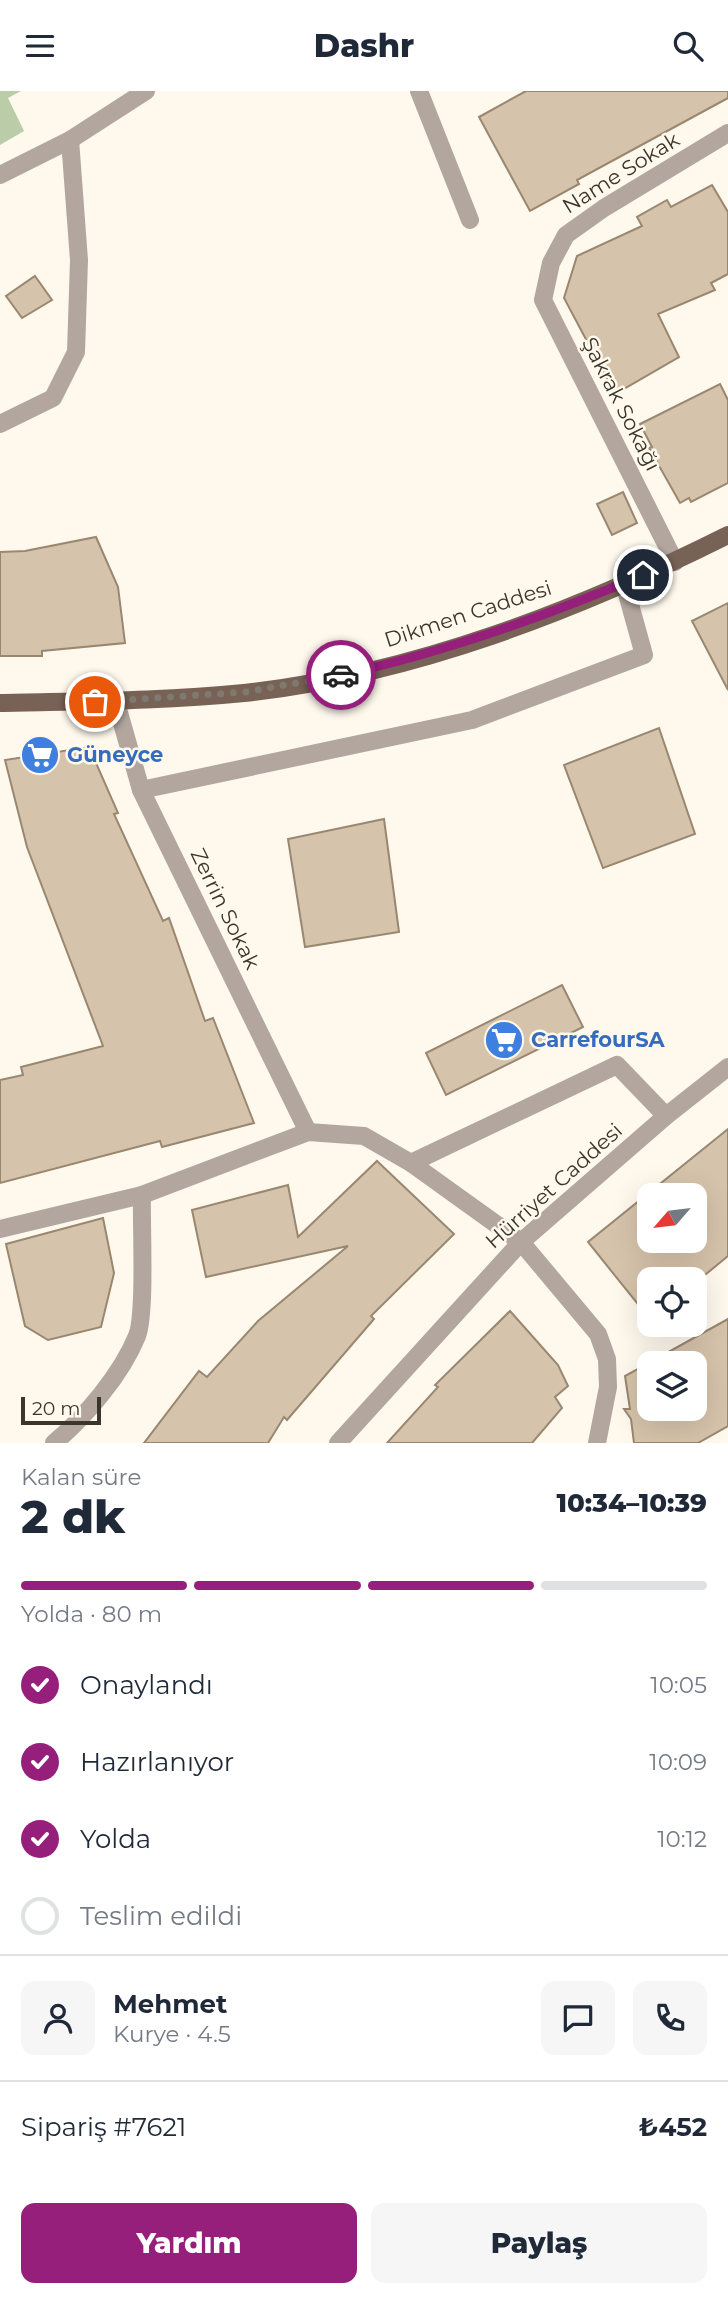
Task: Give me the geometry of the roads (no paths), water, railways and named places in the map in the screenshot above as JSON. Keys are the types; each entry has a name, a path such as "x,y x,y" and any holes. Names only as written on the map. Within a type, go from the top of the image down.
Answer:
{"main road":[{"name":"Dikmen Caddesi","path":"0,703 116,702 246,692 384,666 468,642 624,583 675,562 728,535"}],"street":[{"path":"0,174 70,140 146,91"},
{"path":"419,91 470,220"},
{"name":"Name Sokak","path":"551,263 566,235 604,208 728,133"},
{"path":"0,424 53,398 76,352 79,260 70,140"},
{"name":"Şakrak Sokağı","path":"551,263 543,300 675,562"},
{"path":"141,790 472,720 644,655 624,583"},
{"name":"Zerrin Sokak","path":"116,702 141,790 308,1132"},
{"path":"411,1163 617,1065 666,1116"},
{"name":"Hürriyet Caddesi","path":"338,1443 521,1242 666,1116 728,1067"},
{"path":"0,1229 142,1195 308,1132 364,1136 411,1163 521,1242 598,1333 607,1359 608,1387 597,1443"},
{"path":"54,1443 72,1427 109,1381 138,1335 142,1195"}],"place":[{"name":"Güneyce","path":"40,755"},
{"name":"CarrefourSA","path":"504,1040"}]}
